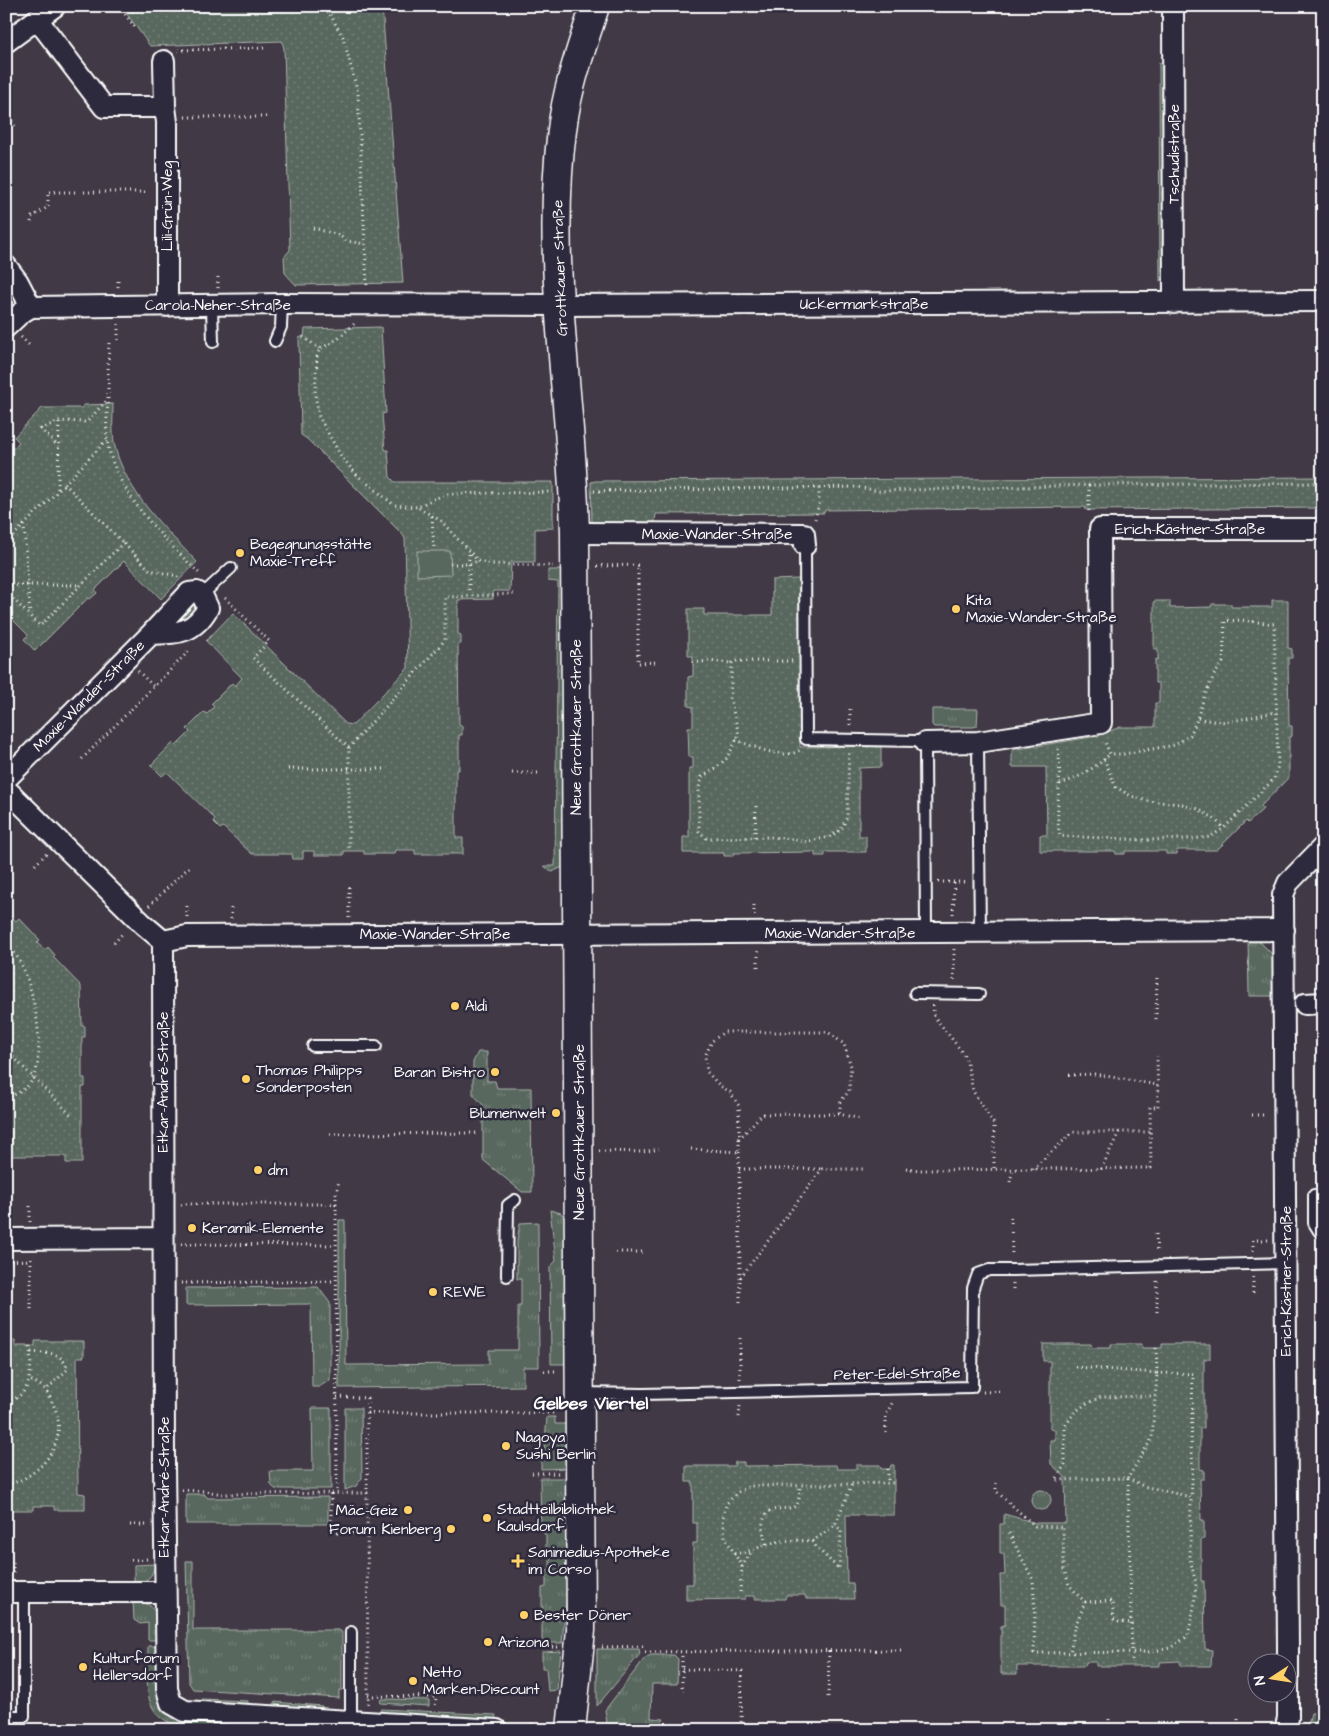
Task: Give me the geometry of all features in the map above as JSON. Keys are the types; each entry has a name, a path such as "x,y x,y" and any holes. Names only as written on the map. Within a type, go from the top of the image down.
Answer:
{"street":[{"path":"6,42 55,6"},
{"name":"Grottkauer Straße","path":"575,533 574,491 560,305 557,176 562,129 573,75 595,6"},
{"name":"Tschudistraße","path":"1174,6 1174,302"},
{"path":"37,19 104,107 166,112"},
{"name":"Lili-Grün-Weg","path":"164,61 167,306"},
{"path":"6,266 18,282 31,307 21,313 6,328"},
{"name":"Uckermarkstraße","path":"405,304 560,305 1323,301"},
{"name":"Carola-Neher-Straße","path":"31,307 405,304"},
{"name":"Erich-Kästner-Straße","path":"1101,723 1100,529 1323,529"},
{"name":"Maxie-Wander-Straße","path":"575,533 805,540"},
{"name":"Neue Grottkauer Straße","path":"571,1730 582,1630 575,533"},
{"name":"Maxie-Wander-Straße","path":"6,779 152,634 181,632 190,628 203,616 208,608 207,590"},
{"path":"925,743 978,742 1101,723"},
{"path":"6,789 137,918 163,941"},
{"name":"Erich-Kästner-Straße","path":"1285,1730 1288,1718 1286,1264 1300,1002 1284,930 1283,895 1288,883 1323,847"},
{"name":"Maxie-Wander-Straße","path":"163,941 187,936 349,934 926,933 954,938 980,933 1284,930"},
{"name":"Etkar-André-Straße","path":"163,941 163,1206 171,1242 165,1592 166,1689 171,1703 185,1711 498,1730"},
{"path":"6,1240 171,1242"},
{"path":"15,1592 165,1592"}],"lane":[{"path":"275,341 281,327 282,304"},
{"path":"212,306 213,342"},
{"name":"Maxie-Wander-Straße","path":"805,540 806,739"},
{"path":"207,590 230,568"},
{"path":"806,739 917,741 925,743"},
{"path":"978,742 980,933"},
{"name":"Maxie-Wander-Straße","path":"925,743 926,933"},
{"path":"914,993 979,994"},
{"path":"313,1046 376,1046"},
{"path":"1323,1195 1314,1195 1314,1222 1319,1231 1323,1232"},
{"path":"507,1276 508,1205 515,1200"},
{"name":"Peter-Edel-Straße","path":"580,1403 643,1394 972,1388 973,1288 978,1274 989,1270 1286,1264"},
{"path":"6,1716 24,1716 15,1592"},
{"path":"351,1632 351,1721"}],"path":[{"path":"120,6 136,28"},
{"path":"155,6 165,11 186,13 204,6"},
{"path":"303,6 310,9 325,8"},
{"path":"164,61 173,61 173,50 268,48"},
{"path":"166,112 268,117"},
{"path":"6,114 15,126"},
{"path":"31,222 32,217 48,208 48,192 167,192"},
{"path":"313,228 339,235 346,241 365,244"},
{"path":"303,337 320,349"},
{"path":"108,343 108,442 117,472 126,490 207,590 234,606 269,641 253,658 349,748"},
{"path":"59,448 41,429 59,421 87,422 108,400"},
{"path":"58,490 59,421"},
{"path":"6,543 103,444 108,442"},
{"path":"574,491 819,487 857,487 879,491 898,491 1089,485 1323,483"},
{"path":"64,484 150,570 177,576 181,584"},
{"path":"1089,485 1090,519 1100,529"},
{"path":"805,540 814,535 814,522 819,504 819,487"},
{"path":"418,507 441,521 478,561"},
{"path":"432,515 434,549"},
{"path":"24,525 30,616"},
{"path":"6,592 40,626 123,543"},
{"path":"469,552 469,595"},
{"path":"450,564 469,564 478,561 493,564 638,565 638,663 657,662"},
{"path":"6,585 81,584"},
{"path":"349,851 349,748 444,640 445,597 514,594"},
{"path":"227,612 234,606"},
{"path":"1054,731 1060,784 1058,816 1060,836 1145,840 1210,837 1224,828 1274,778 1278,765 1274,624 1241,620 1225,621 1223,662 1213,676 1190,735 1175,745 1124,754 1110,754 1073,780 1060,784"},
{"path":"82,760 194,646"},
{"path":"693,662 708,660 732,663 737,661 806,661"},
{"path":"732,663 730,698 739,734 727,758 702,777 699,788 699,832 706,838 792,838 805,842 829,837 842,830 847,817 850,739"},
{"path":"1198,718 1212,723 1240,720 1277,712"},
{"path":"1101,723 1104,744 1110,754"},
{"path":"736,740 762,750 775,753 790,753 800,752 806,739"},
{"path":"1104,759 1116,786 1131,796 1148,801 1182,804 1198,809 1212,817 1224,828"},
{"path":"288,769 384,769"},
{"path":"512,773 540,773"},
{"path":"755,837 756,804"},
{"path":"137,918 190,866"},
{"path":"925,882 979,882"},
{"path":"954,882 954,994"},
{"path":"349,886 349,934"},
{"path":"6,940 25,973 39,1031 39,1052 34,1078 19,1093 6,1098"},
{"path":"1156,1020 1157,975"},
{"path":"932,993 933,1015 963,1053 967,1062 973,1092 994,1124 994,1169"},
{"path":"740,1302 739,1106 730,1092 720,1086 707,1072 705,1056 712,1041 724,1032 828,1032 844,1044 851,1066 849,1091 840,1101 839,1114"},
{"path":"6,1050 73,1117"},
{"path":"906,1168 919,1170 1151,1168 1150,1107 1158,1106 1157,1056"},
{"path":"1069,1074 1094,1074 1158,1085"},
{"path":"739,1140 762,1114 839,1114 861,1119"},
{"path":"1032,1169 1073,1132 1151,1132"},
{"path":"1101,1169 1119,1132"},
{"path":"330,1134 476,1133"},
{"path":"579,1151 642,1152 659,1149"},
{"path":"691,1149 739,1152"},
{"path":"739,1169 863,1169"},
{"path":"740,1278 822,1169"},
{"path":"1010,1182 1013,1169"},
{"path":"338,1494 336,1194 339,1181"},
{"path":"163,1206 186,1204 336,1204"},
{"path":"30,1239 30,1310"},
{"path":"171,1242 336,1245"},
{"path":"616,1252 642,1252"},
{"path":"6,1260 31,1260"},
{"path":"180,1283 336,1281"},
{"path":"1157,1312 1158,1292"},
{"path":"6,1401 19,1396 27,1388 30,1380 30,1346"},
{"path":"1132,1660 1128,1478 1152,1438 1156,1348"},
{"path":"30,1352 54,1353 60,1356 67,1367 67,1370 46,1390"},
{"path":"1009,1533 1033,1580 1035,1609 1034,1653 1148,1652 1170,1648 1188,1636 1194,1607 1196,1583 1190,1559 1193,1374 1156,1373 1075,1366"},
{"path":"6,1485 19,1482 30,1476 46,1461 58,1438 59,1423 56,1408 42,1385 30,1380"},
{"path":"886,1433 886,1415 898,1389"},
{"path":"1155,1396 1101,1397 1075,1412 1065,1426 1065,1464 1056,1480 1128,1478 1143,1486 1191,1497"},
{"path":"337,1397 367,1398 368,1705"},
{"path":"367,1413 580,1403"},
{"path":"888,1469 888,1483"},
{"path":"742,1567 725,1537 723,1518 726,1504 738,1492 750,1486 894,1483"},
{"path":"996,1483 996,1491 1034,1526 1063,1527 1064,1569 1069,1585 1085,1602 1112,1601 1114,1619 1119,1622 1131,1623"},
{"path":"734,1554 751,1552 766,1544 800,1540 813,1542 835,1525 852,1484"},
{"path":"766,1544 762,1527 764,1518 769,1511 792,1509 797,1505 800,1499 800,1485"},
{"path":"180,1490 222,1494 368,1493"},
{"path":"331,1494 331,1533"},
{"path":"813,1542 839,1569 841,1530 835,1525"},
{"path":"337,1533 368,1533"},
{"path":"740,1592 742,1567 751,1552"},
{"path":"617,1553 644,1554"},
{"path":"1070,1652 1074,1629 1085,1602"},
{"path":"595,1647 645,1646"},
{"path":"532,1647 563,1647"},
{"path":"645,1652 901,1650"},
{"path":"828,1697 829,1651"},
{"path":"682,1652 682,1692"},
{"path":"682,1669 742,1671 741,1730"},
{"path":"1316,1669 1316,1730"},
{"path":"368,1696 436,1697 435,1708"},
{"path":"1238,1715 1238,1730"},
{"path":"1109,1718 1109,1730"},
{"path":"532,1723 532,1730"}],"green space":[{"path":"121,6 382,6 403,283 296,285 285,273 284,257 290,250 284,49 282,41 150,46"},
{"path":"1159,63 1167,63 1167,277 1160,281"},
{"path":"381,327 386,413 382,414 385,450 388,450 390,477 395,482 553,482 553,528 535,529 535,562 511,562 510,591 493,591 493,599 458,600 458,634 461,635 461,644 458,644 459,725 462,726 462,735 459,735 459,770 456,770 456,838 463,838 463,854 415,854 415,850 395,850 394,854 364,854 364,851 344,851 344,855 314,855 314,851 303,851 303,859 293,859 292,854 252,854 223,827 220,829 213,822 215,819 167,772 162,776 151,765 173,743 176,746 190,732 187,729 204,712 207,714 214,707 211,704 232,683 235,686 242,678 206,641 233,613 346,724 353,725 408,668 405,539 301,435 299,338 304,336 305,329"},
{"path":"113,404 114,443 127,477 147,508 197,562 161,599 124,561 95,590 97,593 90,599 88,598 35,651 24,639 28,635 6,613 6,456 19,442 14,437 42,408 83,408 83,405"},
{"path":"1323,477 1323,508 1086,510 1085,507 825,510 824,513 656,514 654,527 592,527 591,482 595,481"},
{"path":"417,551 450,551 451,575 417,576"},
{"path":"548,570 564,570 565,866 552,872 544,866 555,866 558,582 548,581"},
{"path":"799,579 800,747 881,746 881,767 859,768 859,836 866,836 866,852 825,852 825,856 815,856 815,852 734,853 733,856 724,856 724,853 683,853 683,837 689,837 689,768 693,768 693,757 689,757 688,727 693,727 693,707 688,706 688,677 693,676 693,656 688,656 688,609 704,609 704,615 772,615 772,580"},
{"path":"1272,600 1288,600 1288,648 1292,649 1292,658 1288,658 1289,726 1292,726 1292,736 1289,737 1289,777 1261,806 1263,809 1248,823 1246,821 1217,850 1177,850 1177,854 1166,854 1166,851 1125,851 1125,854 1116,854 1115,851 1040,851 1040,835 1047,835 1046,767 1012,767 1012,750 1098,736 1120,727 1155,727 1155,703 1159,703 1159,683 1155,683 1155,660 1158,659 1158,649 1154,649 1154,601 1170,601 1170,608 1211,607 1212,604 1231,604 1231,607 1272,607"},
{"path":"193,602 197,608 181,627 167,628"},
{"path":"932,709 978,709 977,726 934,727 932,725"},
{"path":"6,906 11,911 8,914 16,921 19,918 40,940 37,943 45,950 48,947 55,955 53,957 81,986 82,1026 85,1026 85,1037 82,1037 82,1078 85,1078 85,1087 82,1087 82,1163 66,1163 66,1156 6,1156"},
{"path":"1248,938 1260,942 1274,956 1275,996 1249,996"},
{"path":"478,1052 487,1052 487,1081 495,1081 497,1088 531,1088 532,1192 522,1192 483,1160 483,1105 473,1094 473,1062"},
{"path":"550,1210 561,1213 566,1220 568,1364 551,1364 550,1267 556,1261"},
{"path":"339,1220 345,1220 346,1365 489,1364 489,1350 518,1350 518,1306 521,1306 521,1279 517,1279 517,1241 520,1223 538,1222 539,1367 523,1367 523,1386 339,1388"},
{"path":"318,1287 330,1303 330,1380 319,1387 312,1387 311,1304 186,1305 186,1288"},
{"path":"6,1341 15,1341 15,1346 35,1346 35,1341 84,1341 84,1357 77,1357 78,1493 85,1494 85,1510 54,1510 54,1506 33,1506 33,1510 6,1510"},
{"path":"1043,1344 1091,1344 1092,1348 1111,1348 1111,1344 1142,1344 1142,1348 1162,1348 1162,1344 1210,1344 1210,1359 1204,1359 1204,1428 1200,1428 1200,1469 1204,1470 1204,1479 1200,1479 1201,1520 1204,1520 1204,1539 1201,1540 1201,1581 1204,1581 1205,1649 1212,1650 1211,1666 1181,1666 1180,1661 1160,1662 1160,1666 1096,1666 1096,1662 1086,1662 1085,1666 1017,1666 1017,1674 1001,1674 1001,1626 1005,1625 1005,1605 1001,1605 1000,1575 1005,1575 1004,1554 1000,1554 1000,1524 1004,1524 1004,1514 1036,1523 1066,1523 1065,1477 1051,1464 1050,1440 1055,1440 1055,1430 1050,1429 1050,1361 1043,1361"},
{"path":"312,1408 331,1408 331,1489 275,1489 271,1485 270,1471 313,1471"},
{"path":"345,1408 361,1408 362,1478 356,1486 345,1490"},
{"path":"547,1417 555,1417 555,1424 568,1424 569,1468 541,1469 541,1453 544,1453"},
{"path":"735,1462 744,1462 744,1466 836,1465 837,1469 856,1469 856,1465 880,1465 881,1469 890,1469 891,1465 894,1465 894,1515 846,1515 847,1583 853,1583 854,1599 806,1599 805,1595 786,1595 785,1599 755,1599 755,1596 745,1596 745,1599 686,1600 686,1584 693,1584 693,1543 697,1543 697,1523 693,1523 693,1482 686,1482 686,1466 734,1466"},
{"path":"540,1478 569,1478 569,1570 562,1643 542,1643 542,1588 546,1587 546,1572 550,1568 550,1554 546,1554 546,1536 541,1530"},
{"path":"1041,1490 1048,1493 1051,1500 1048,1507 1041,1510 1034,1507 1031,1500 1034,1493"},
{"path":"186,1494 204,1494 208,1498 328,1497 328,1524 186,1524"},
{"path":"186,1561 193,1561 193,1630 339,1630 342,1632 342,1690 339,1690 339,1698 193,1689 189,1683"},
{"path":"155,1564 149,1578 134,1583 134,1565"},
{"path":"133,1601 142,1602 153,1608 156,1618 156,1640 148,1640 148,1623 140,1624 134,1620"},
{"path":"148,1646 156,1646 157,1697 164,1711 180,1720 244,1724 244,1730 185,1728 171,1723 160,1716 152,1706 148,1692"},
{"path":"597,1649 639,1649 640,1654 597,1706"},
{"path":"561,1651 557,1690 548,1691 546,1668 542,1668 542,1652"},
{"path":"651,1655 674,1655 678,1659 677,1684 652,1684 651,1718 664,1719 659,1727 610,1725 607,1723 605,1710 645,1658"},
{"path":"202,1699 248,1701 248,1707 202,1704"},
{"path":"381,1699 429,1700 429,1706 380,1703"},
{"path":"274,1702 322,1706 322,1711 274,1708"},
{"path":"381,1709 496,1715 495,1722 381,1714"},
{"path":"1311,1713 1323,1713 1323,1730 1307,1730"}],"place":[{"name":"Begegnungsstätte Maxie-Treff","path":"240,553"},
{"name":"Kita Maxie-Wander-Straße","path":"956,609"},
{"name":"Aldi","path":"455,1006"},
{"name":"Baran Bistro","path":"495,1072"},
{"name":"Thomas Philipps Sonderposten","path":"246,1079"},
{"name":"Blumenwelt","path":"556,1113"},
{"name":"dm","path":"258,1170"},
{"name":"Keramik-Elemente","path":"192,1228"},
{"name":"REWE","path":"433,1292"},
{"name":"Nagoya Sushi Berlin","path":"506,1446"},
{"name":"Mäc-Geiz","path":"408,1510"},
{"name":"Stadtteilbibliothek Kaulsdorf","path":"487,1518"},
{"name":"Forum Kienberg","path":"451,1529"},
{"name":"Sanimedius-Apotheke im Corso","path":"518,1561"},
{"name":"Bester Döner","path":"524,1615"},
{"name":"Arizona","path":"488,1642"},
{"name":"Kulturforum Hellersdorf","path":"83,1667"},
{"name":"Netto Marken-Discount","path":"413,1681"}],"district":[{"name":"Gelbes Viertel","path":"591,1403"}]}
